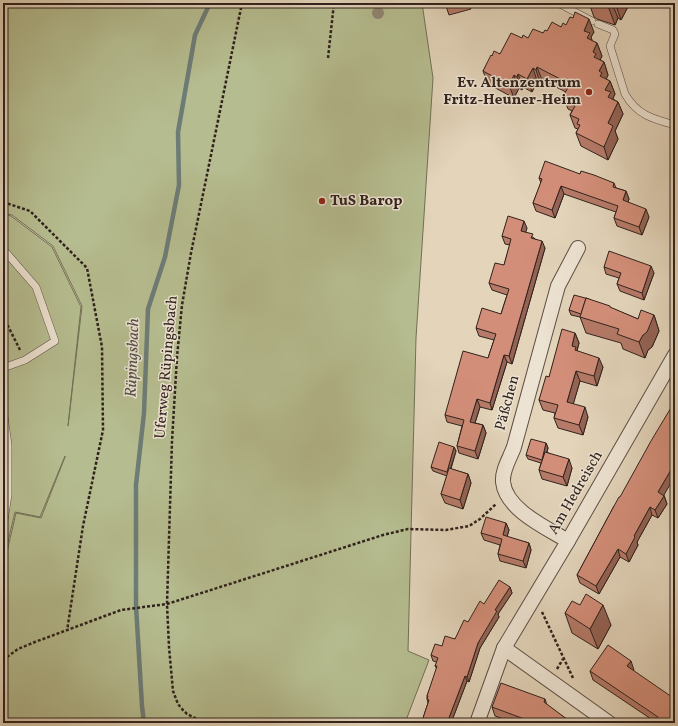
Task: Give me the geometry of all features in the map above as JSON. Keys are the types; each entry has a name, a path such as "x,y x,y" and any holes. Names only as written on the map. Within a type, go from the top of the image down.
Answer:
{"street":[{"name":"Päßchen","path":"506,494 503,482 505,469 514,447 558,286 578,248"},
{"name":"Am Hedreisch","path":"477,723 504,648 568,541 675,355"},
{"path":"506,494 517,509 568,541"},
{"path":"504,648 609,723"}],"lane":[{"path":"558,3 613,30 615,34 610,46 625,94 629,102 643,114 675,125"},
{"path":"3,248 36,287 55,341 25,360 3,368"},
{"path":"3,410 8,445 8,495 3,527"}],"path":[{"name":"Uferweg Rüpingsbach","path":"205,723 186,714 175,698 169,647 165,604 172,441 182,305 191,253 242,3"},
{"path":"328,58 334,3"},
{"path":"3,202 30,211 88,268 102,347 103,430 83,526 67,631"},
{"path":"3,316 25,360"},
{"path":"3,660 18,649 121,610 165,604 383,535 408,530 446,530 469,526 480,519 506,494"},
{"path":"541,610 575,683"}],"green space":[{"path":"3,3 422,3 433,78 416,338 408,651 429,660 405,723 3,723 3,569 16,513 41,518 65,456 40,517 15,512 3,563 3,214 11,216 52,247 81,307 68,426 82,306 53,246 12,215 3,213"}],"building":[{"path":"445,3 460,3 446,7"},
{"name":"Ev. Altenzentrum Fritz-Heuner-Heim","path":"575,12 589,19 584,31 590,33 587,38 597,43 593,52 596,54 594,57 604,62 599,71 602,73 600,76 610,81 605,90 611,92 608,97 618,102 608,123 613,126 604,147 576,133 580,125 577,124 579,119 570,115 575,106 571,104 573,101 563,96 569,86 565,84 566,82 537,67 536,70 533,68 527,79 518,74 517,77 514,75 509,85 483,71 494,51 500,54 511,33 522,38 523,35 528,38 533,29 543,33 545,30 547,31 552,22 561,27 563,23 566,25 570,17 573,18"},
{"path":"545,161 580,174 581,171 594,175 614,183 613,187 626,191 623,200 646,209 639,227 614,218 618,206 561,186 552,210 533,203 542,179 539,178"},
{"path":"508,216 524,221 521,231 533,234 531,238 542,241 509,356 504,355 490,403 477,399 470,422 483,425 475,451 457,446 464,420 445,415 463,351 488,358 496,334 476,328 482,308 501,314 509,289 489,283 495,263 504,265 511,239 502,236"},
{"path":"609,251 651,266 642,293 617,284 621,273 604,267"},
{"path":"574,295 586,298 581,314 569,310"},
{"path":"586,298 610,306 638,319 641,310 654,315 647,332 643,335 639,342 617,334 619,329 580,317"},
{"path":"562,329 575,333 572,346 576,347 575,350 599,358 594,376 576,371 567,402 585,407 579,425 554,418 558,405 539,400 546,376 549,377"},
{"path":"675,401 675,463 658,492 664,496 655,510 650,507 626,554 618,549 596,586 577,575 619,497"},
{"path":"531,439 546,443 542,460 526,455"},
{"path":"439,442 454,447 447,472 431,467"},
{"path":"545,452 569,459 563,477 539,470"},
{"path":"449,468 468,474 460,500 441,494"},
{"path":"486,517 506,523 503,535 529,543 523,561 498,554 502,539 481,533"},
{"path":"499,580 510,587 495,610 497,611 478,643 467,677 465,676 447,723 427,723 422,721 429,700 427,699 427,696 437,666 435,666 438,658 431,655 435,644 442,646 445,636 455,639 464,620 468,622 480,601 484,604"},
{"path":"586,594 603,605 590,629 565,613 572,601 580,605"},
{"path":"608,645 631,661 627,666 672,697 674,695 675,696 675,723 662,723 657,719 658,717 590,671"},
{"path":"501,683 545,699 544,702 572,723 535,723 492,707"}],"waterway":[{"name":"Rüpingsbach","path":"144,723 136,606 136,485 144,413 148,309 165,257 179,185 178,132 195,35 210,3"}],"place":[{"name":"Ev. Altenzentrum Fritz-Heuner-Heim","path":"589,92"},
{"name":"TuS Barop","path":"322,201"}]}
